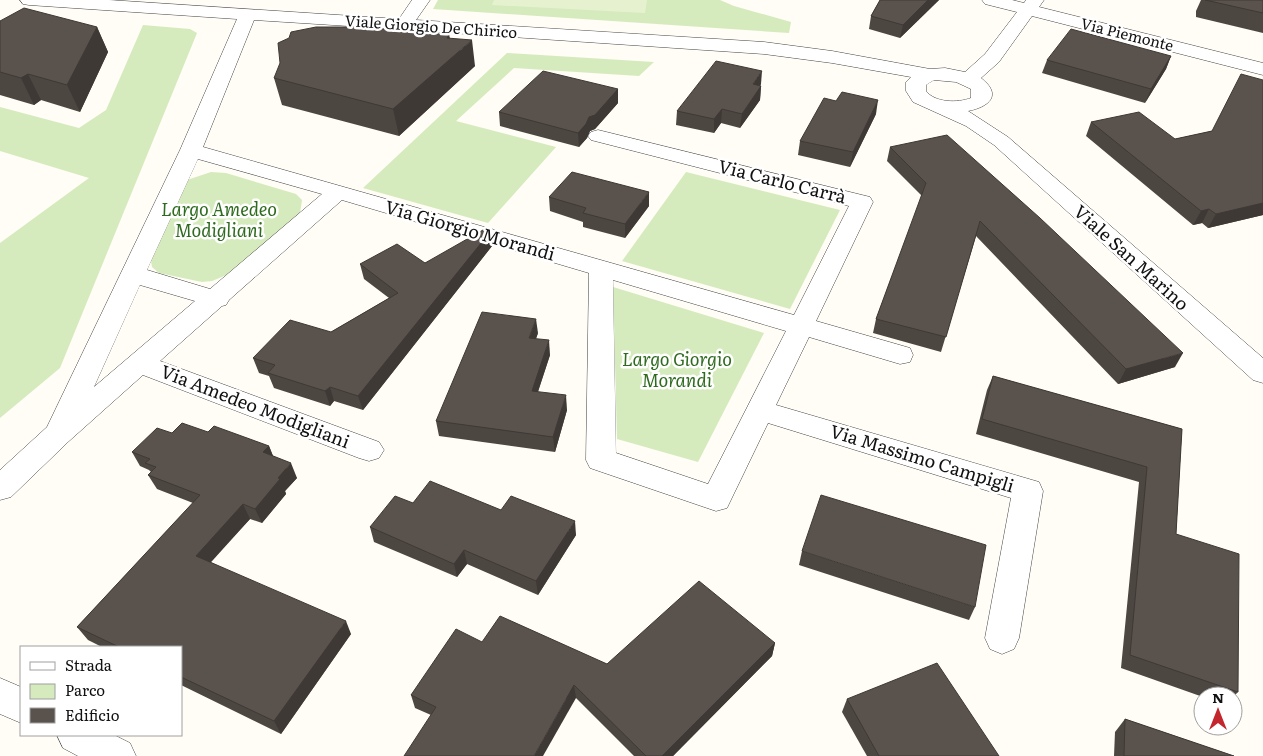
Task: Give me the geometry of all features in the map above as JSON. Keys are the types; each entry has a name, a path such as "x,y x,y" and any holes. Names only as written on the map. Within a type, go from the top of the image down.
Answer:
{"street":[{"name":"Viale Giorgio De Chirico","path":"28,0 403,26 735,46 832,57 930,75 949,74 968,79"},
{"path":"403,26 420,0"},
{"name":"Via Piemonte","path":"991,0 1031,5 1263,69"},
{"path":"968,79 992,58 1031,5"},
{"path":"58,434 191,150 247,15"},
{"name":"Viale Giorgio De Chirico","path":"832,57 875,71 922,98 941,106"},
{"path":"916,93 914,87 916,82 930,75"},
{"name":"Viale San Marino","path":"968,79 981,90 983,96 980,101 986,120 1001,141"},
{"path":"941,106 965,108 980,101"},
{"name":"Viale San Marino","path":"941,106 973,122 1001,141 1263,373"},
{"name":"Via Carlo Carrà","path":"598,136 862,202 801,326"},
{"path":"191,150 338,192"},
{"path":"0,488 58,434 217,299 338,192"},
{"name":"Via Giorgio Morandi","path":"338,192 601,269"},
{"path":"801,326 716,499 600,460 601,269 801,326 900,355"},
{"path":"132,274 217,299"},
{"name":"Via Amedeo Modigliani","path":"141,364 368,450"},
{"name":"Via Massimo Campigli","path":"759,410 1028,491 1002,638"},
{"path":"0,695 20,705"},
{"path":"78,736 117,756"}],"green space":[{"path":"438,0 720,0 734,6 791,22 789,33 433,9"},
{"path":"494,0 647,0 645,13 492,5"},
{"path":"143,25 190,29 197,33 60,368 0,418 0,243 89,178 0,151 0,107 79,128 106,110"},
{"path":"507,53 654,62 639,76 514,68 456,121 556,147 488,223 363,188"},
{"name":"Largo Amedeo Modigliani","path":"211,172 226,173 296,194 302,200 300,213 229,274 212,281 202,282 159,273 152,267 150,255 187,180"},
{"path":"686,172 840,210 790,309 622,261"},
{"name":"Largo Giorgio Morandi","path":"613,287 764,333 698,462 617,439"}],"building":[{"path":"880,0 928,0 903,25 871,16"},
{"path":"1205,0 1263,0 1263,13"},
{"path":"24,8 97,27 67,85 28,74 21,78 0,72 0,21"},
{"path":"316,27 358,27 412,31 449,35 447,38 472,40 393,109 274,78 280,63 278,43 289,38 291,32"},
{"path":"1071,29 1171,56 1151,89 1047,60"},
{"path":"716,61 762,71 753,84 761,86 742,114 722,109 714,119 677,111"},
{"path":"543,71 618,89 595,115 589,117 578,133 499,112"},
{"path":"1241,74 1263,80 1263,203 1216,214 1209,209 1201,211 1091,122 1139,112 1175,139 1212,131"},
{"path":"842,92 878,100 853,152 800,141 824,98 836,101"},
{"path":"947,135 1040,218 1183,353 1126,369 980,221 946,337 876,319 926,183 890,147"},
{"path":"572,172 649,192 625,224 583,213 586,208 549,197"},
{"path":"483,230 490,232 358,396 330,387 325,391 268,373 275,365 253,358 290,320 331,332 398,293 360,264 397,244 425,263"},
{"path":"482,312 536,319 529,338 549,340 532,391 566,395 553,437 436,421"},
{"path":"993,376 1182,429 1176,534 1239,554 1238,686 1220,686 1130,655 1147,467 982,419"},
{"path":"182,423 208,432 214,426 269,446 263,452 291,463 255,509 243,504 196,556 346,621 274,721 182,677 182,646 117,646 77,627 200,495 148,475 156,467 145,463 150,459 132,452 157,428 172,433"},
{"path":"430,481 501,510 511,496 575,521 536,581 464,550 454,564 370,527 395,496 413,503"},
{"path":"821,495 986,545 975,607 802,551"},
{"path":"699,581 775,643 662,756 646,756 574,685 534,756 404,756 436,707 411,695 456,629 482,642 500,616 607,664"},
{"path":"937,663 999,756 879,756 847,699"},
{"path":"1125,719 1234,756 1124,756"}]}
